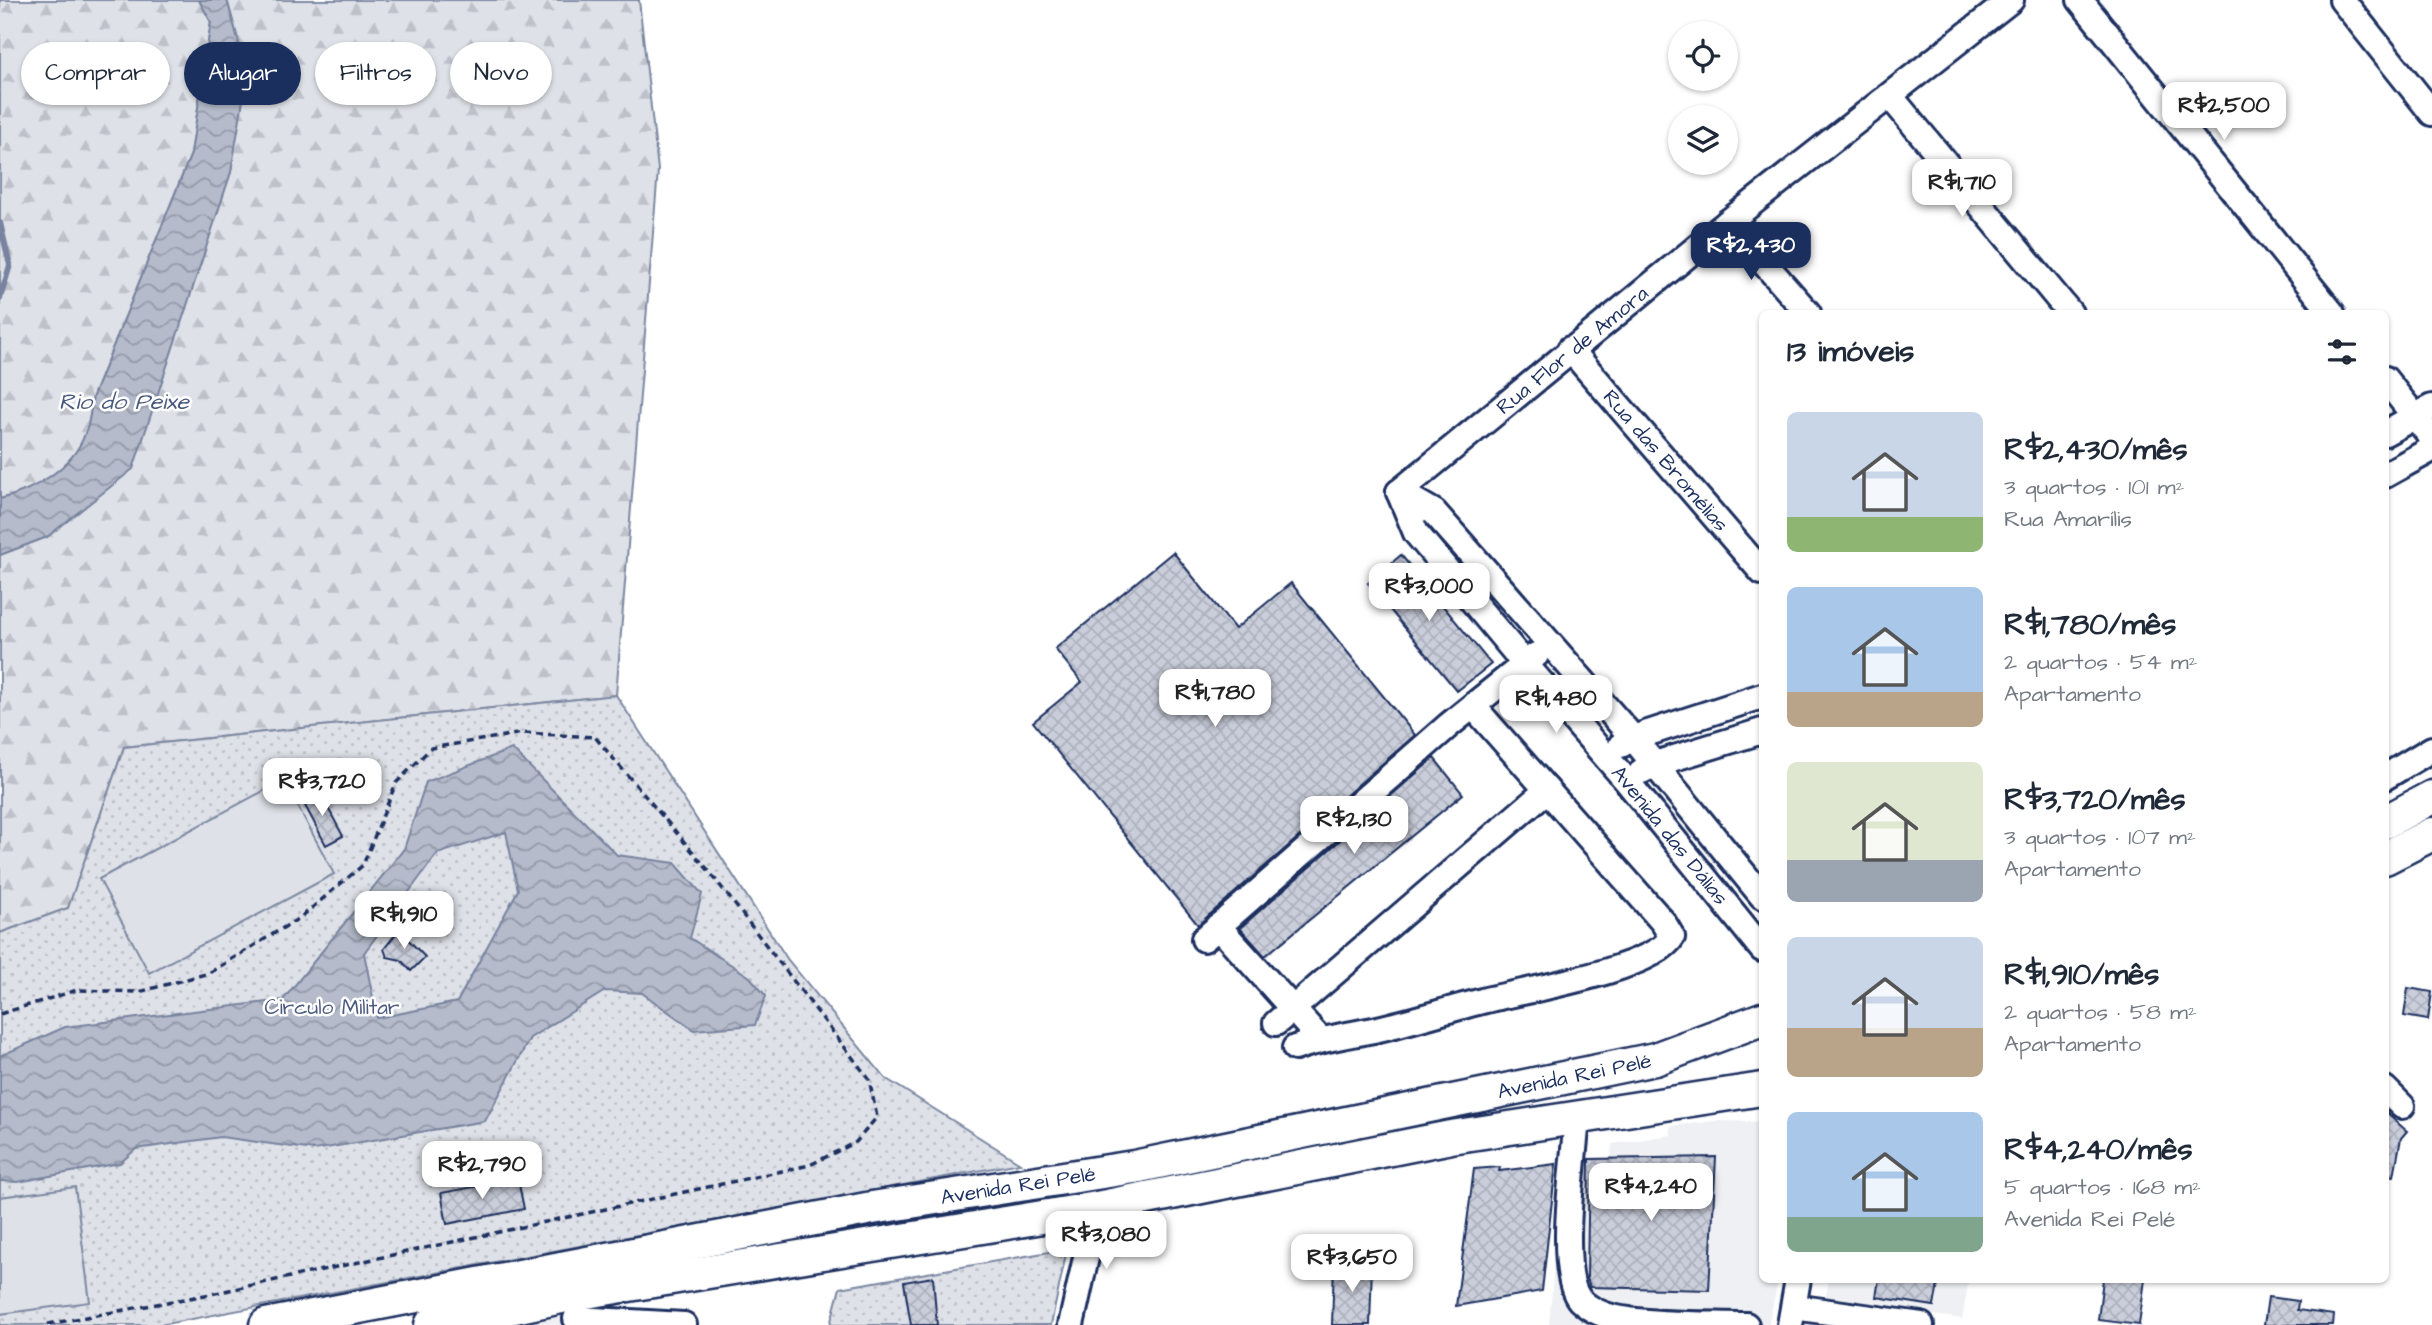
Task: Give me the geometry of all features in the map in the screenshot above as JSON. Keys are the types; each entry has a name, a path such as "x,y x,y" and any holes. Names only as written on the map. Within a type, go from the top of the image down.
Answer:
{"main road":[{"path":"2389,820 2432,797"},
{"path":"2389,856 2432,834"},
{"name":"Avenida Rei Pelé","path":"266,1325 872,1208 1134,1167 1655,1059 1759,1020"},
{"name":"Avenida Rei Pelé","path":"431,1325 577,1312 1451,1137 1759,1089"}],"street":[{"name":"Rua Flor de Amora","path":"1399,492 1570,349 2011,0"},
{"path":"2080,0 2330,310"},
{"path":"2342,0 2432,113"},
{"path":"1890,96 2068,310"},
{"path":"1728,222 1805,310"},
{"name":"Rua das Bromélias","path":"1570,349 1759,569"},
{"path":"2389,382 2424,412 2432,438"},
{"path":"2389,431 2424,412"},
{"path":"2389,473 2432,449"},
{"name":"Avenida das Dálias","path":"1399,492 1434,512 1633,738 1759,892"},
{"name":"Avenida das Dálias","path":"1399,492 1416,533 1626,780 1759,945"},
{"path":"1320,1039 1285,1016 1211,932 1549,643"},
{"path":"1603,755 1633,738 1759,697"},
{"path":"1295,1048 1320,1039 1378,1029 1589,976 1637,960 1668,943 1672,937 1663,922 1473,706"},
{"path":"1626,780 1655,764 1759,733"},
{"path":"2389,775 2432,750"},
{"path":"1285,1016 1547,790"},
{"path":"1577,1116 1567,1247 1572,1286 1580,1300 1595,1310 1631,1321 1746,1325"},
{"path":"1071,1325 1097,1208"},
{"path":"1797,1283 1792,1316 1921,1325"},
{"path":"577,1312 684,1325"}],"path":[{"path":"0,1014 77,990 139,992 209,973 301,917 363,865 396,783 431,748 523,733 595,737 709,871 869,1079 877,1117 856,1142 810,1165 211,1294 43,1325"}],"shaded area":[{"path":"1716,1121 1759,1122 1759,1283 1778,1283 1768,1325 1549,1325 1562,1164 1589,1159 1611,1159 1612,1144 1671,1135 1670,1126"},
{"path":"1828,1283 1968,1283 1962,1319 1825,1300"},
{"path":"598,1299 592,1325 427,1325"}],"green space":[{"path":"0,0 199,0 211,22 208,42 184,42 184,105 198,105 191,154 93,396 85,434 62,467 38,484 0,499"},
{"path":"227,0 639,0 658,170 616,695 124,747 68,908 0,933 0,555 47,537 213,222 231,172 238,105 301,105 301,42 239,42"},
{"name":"Circulo Militar","path":"616,695 788,960 885,1078 1020,1163 160,1325 0,1325 0,933 68,908 124,747"},
{"path":"284,780 334,874 149,973 99,879"},
{"path":"75,1187 90,1302 0,1314 0,1197"},
{"path":"1067,1249 1051,1325 830,1325 840,1288"}],"water":[{"name":"Rio do Peixe","path":"199,0 227,0 239,42 208,42 211,22"},
{"name":"Rio do Peixe","path":"198,105 242,105 231,172 133,469 47,537 0,555 0,499 38,484 62,467 85,434 93,396 191,154"},
{"path":"512,749 617,855 675,863 702,894 690,938 750,977 766,996 755,1025 694,1030 642,993 605,991 530,1038 485,1121 314,1150 221,1137 136,1149 120,1163 18,1182 0,1181 0,1056 65,1027 283,1000 404,849 426,782","holes":["506,832 518,890 457,1002 377,1018 364,953 437,854"]}],"building":[{"path":"1173,552 1235,629 1291,583 1415,735 1198,925 1033,722 1082,682 1055,649"},
{"path":"1401,555 1491,664 1457,691 1368,583"},
{"path":"1434,758 1463,794 1265,956 1240,928"},
{"path":"319,791 343,836 326,845 302,800"},
{"path":"399,930 425,957 411,971 401,960 387,957 384,949"},
{"path":"2408,988 2432,992 2428,1020 2404,1016"},
{"path":"2389,1115 2407,1131 2401,1138 2394,1176 2389,1175"},
{"path":"1716,1157 1709,1290 1590,1287 1587,1278 1589,1159"},
{"path":"1556,1164 1542,1291 1456,1306 1474,1169 1500,1167 1499,1171"},
{"path":"518,1179 524,1209 447,1224 441,1193"},
{"path":"1334,1263 1372,1264 1370,1325 1332,1325"},
{"path":"933,1277 937,1325 911,1325 904,1282"},
{"path":"1878,1283 1938,1283 1934,1306 1876,1297"},
{"path":"2103,1283 2144,1283 2139,1325 2098,1320"},
{"path":"2268,1297 2298,1301 2297,1310 2334,1315 2333,1325 2264,1325"}],"waterway":[{"path":"0,223 10,265 0,299"}]}
